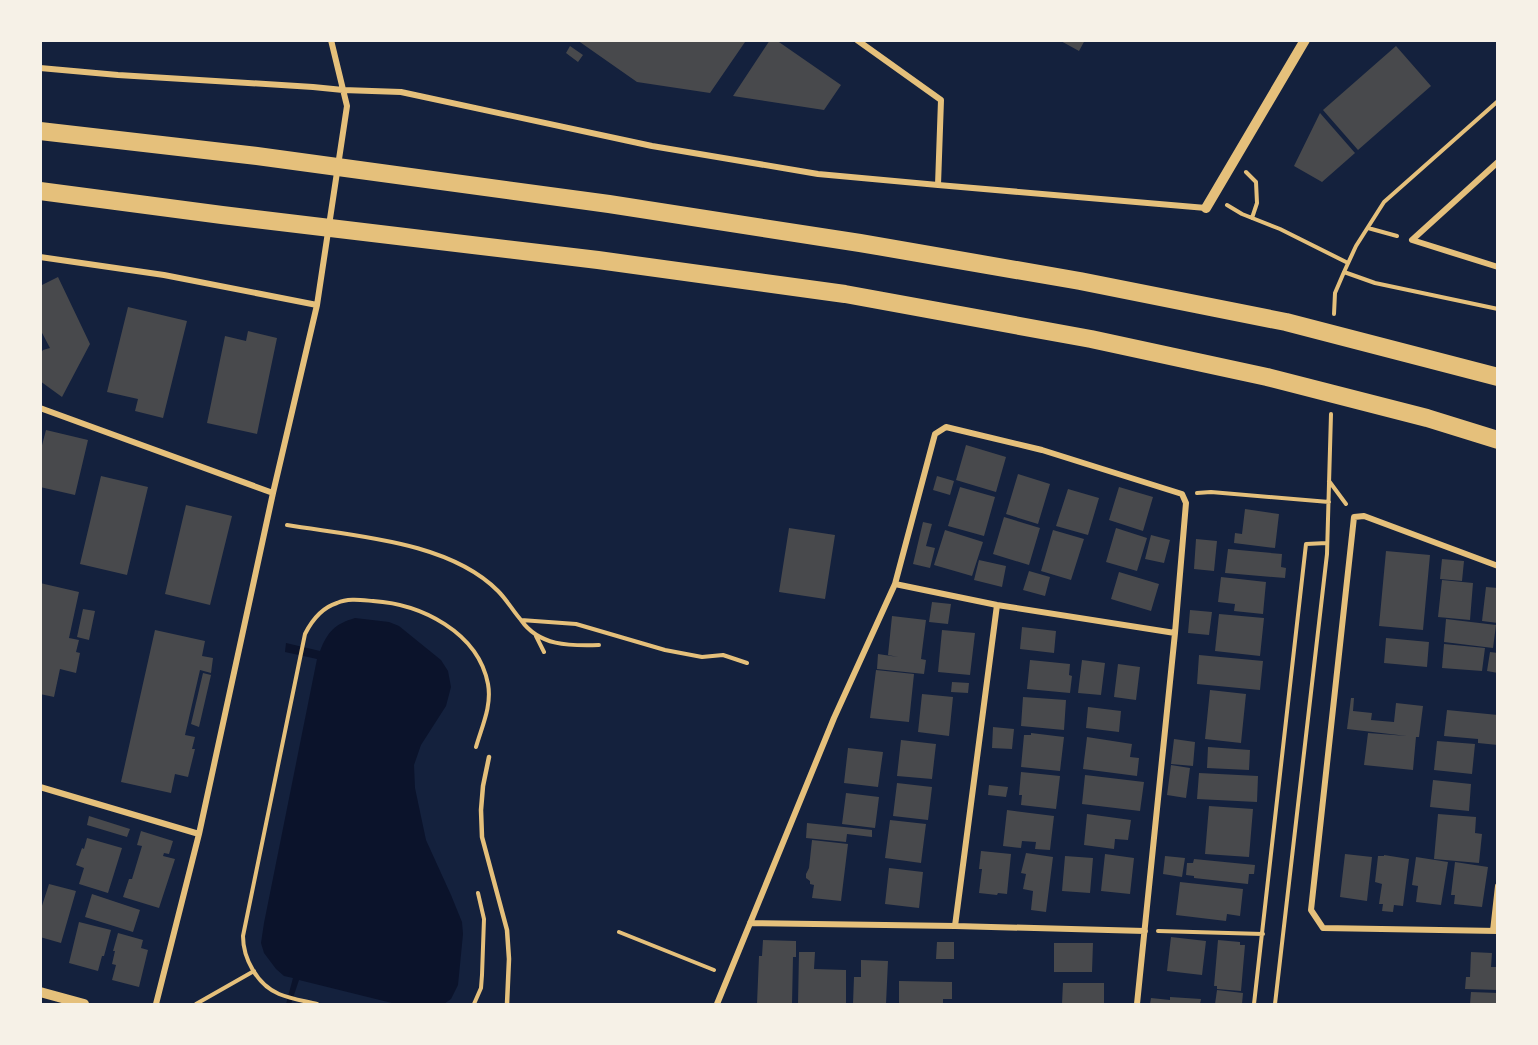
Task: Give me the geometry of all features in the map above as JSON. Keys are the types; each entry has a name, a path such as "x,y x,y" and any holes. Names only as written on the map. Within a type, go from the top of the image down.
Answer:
{"highway":[{"path":"40,131 257,156 621,206 860,243 1069,279 1286,322 1497,377"},
{"path":"40,191 233,217 598,260 845,294 1091,339 1267,377 1427,418 1497,440"}],"street":[{"path":"156,1005 199,834 273,493 317,305 346,106 331,40"},
{"path":"857,40 941,100 938,185"},
{"path":"40,68 343,90 401,92 663,148 818,174 1206,208 1305,40"},
{"path":"1497,162 1413,240 1497,267"},
{"path":"40,257 164,275 317,305"},
{"path":"40,408 273,493"},
{"path":"717,1005 834,718 895,584 935,434 946,427 1042,450 1182,494 1186,503 1137,1005"},
{"path":"1497,566 1364,516 1354,517 1311,910 1323,928 1495,931 1497,886"},
{"path":"895,584 997,605 1175,633"},
{"path":"955,926 997,605"},
{"path":"40,787 199,834"},
{"path":"750,923 1145,931"},
{"path":"40,992 84,1005"}],"lane":[{"path":"489,757 481,802 482,837 507,930 509,959 507,1005"}],"path":[{"path":"1356,246 1384,202 1497,101"},
{"path":"1238,167 1256,182 1257,203 1252,218"},
{"path":"1222,202 1242,214 1348,263"},
{"path":"1368,228 1413,240"},
{"path":"1344,272 1375,283 1497,309"},
{"path":"1329,481 1354,517"},
{"path":"1182,494 1211,492 1329,502"},
{"path":"286,525 406,546 451,560 472,571 497,590 528,631 560,644 599,645"},
{"path":"1254,1005 1306,544 1328,543"},
{"path":"1275,1005 1327,554"},
{"path":"317,1005 279,994 264,985 245,954 243,945 305,634 312,620 324,609 353,599 403,605 438,619 453,629 470,646 481,665 488,684 489,704 475,751"},
{"path":"521,620 576,624 665,650 702,657 723,655 747,663"},
{"path":"536,635 544,652"},
{"path":"474,1005 482,988 484,919 477,886"},
{"path":"1145,931 1263,934"},
{"path":"620,932 728,976"},
{"path":"196,1005 254,970"}],"water":[{"path":"355,618 389,622 399,626 441,660 448,671 451,687 446,706 421,745 414,765 415,788 426,840 462,922 458,985 451,999 444,1004 396,1004 299,980 291,1004 286,1004 293,978 284,976 276,969 264,953 261,943 317,659 285,652 286,643 320,651 333,629"}],"building":[{"path":"577,40 742,40 745,42 710,93 637,82"},
{"path":"770,40 776,40 841,85 824,110 733,96"},
{"path":"1059,40 1085,40 1079,51"},
{"path":"570,46 583,55 578,62 566,53"},
{"path":"1396,46 1431,86 1358,150 1323,110"},
{"path":"1320,113 1355,153 1322,182 1294,166"},
{"path":"58,277 90,344 62,397 40,381 40,354 43,350 50,348 40,329 40,286"},
{"path":"128,307 187,321 163,418 135,411 138,399 107,392"},
{"path":"248,331 277,338 257,434 207,423 225,336 246,341"},
{"path":"46,430 88,440 75,495 40,487 40,453"},
{"path":"966,445 1006,457 996,492 956,480"},
{"path":"1018,474 1050,484 1038,524 1006,514"},
{"path":"101,476 148,487 127,575 80,564"},
{"path":"937,476 954,481 950,495 933,490"},
{"path":"960,487 995,497 984,536 948,526"},
{"path":"1119,487 1153,497 1143,531 1109,520"},
{"path":"1068,489 1099,498 1088,535 1056,526"},
{"path":"186,505 232,516 210,605 165,594"},
{"path":"1245,509 1279,514 1275,548 1234,543 1235,533 1242,534"},
{"path":"1004,517 1040,528 1029,565 993,554"},
{"path":"923,522 932,524 926,546 935,548 930,568 913,564"},
{"path":"789,528 835,535 825,599 779,592"},
{"path":"1116,528 1147,538 1137,571 1106,562"},
{"path":"945,530 983,542 972,576 934,565"},
{"path":"1053,530 1084,539 1071,580 1041,571"},
{"path":"1151,535 1170,540 1164,563 1145,559"},
{"path":"1196,539 1217,541 1214,571 1194,569"},
{"path":"1228,549 1282,554 1281,567 1286,568 1285,578 1225,573"},
{"path":"1386,551 1430,555 1423,630 1379,626"},
{"path":"1442,559 1464,561 1462,581 1440,579"},
{"path":"979,560 1006,566 1002,587 974,580"},
{"path":"1029,571 1050,577 1045,596 1023,590"},
{"path":"1119,572 1159,584 1151,611 1111,599"},
{"path":"1221,577 1266,582 1263,614 1234,611 1235,604 1218,602"},
{"path":"1442,580 1473,583 1470,620 1438,617"},
{"path":"40,583 79,592 69,638 79,640 76,652 80,653 76,673 60,669 54,697 40,694"},
{"path":"1486,587 1498,588 1498,623 1482,621"},
{"path":"932,602 951,604 948,624 929,622"},
{"path":"83,609 95,611 89,640 77,637"},
{"path":"1190,610 1212,612 1209,635 1188,633"},
{"path":"1219,614 1264,618 1260,656 1215,651"},
{"path":"892,616 926,620 921,659 926,660 924,674 877,669 878,654 898,657 888,655"},
{"path":"1446,619 1496,625 1493,648 1444,642"},
{"path":"1022,627 1056,631 1054,653 1020,649"},
{"path":"155,630 205,641 202,656 213,658 211,673 200,670 185,735 195,737 192,749 195,749 188,777 175,774 171,793 121,782"},
{"path":"942,630 975,633 970,675 938,672"},
{"path":"1386,638 1429,642 1427,667 1384,663"},
{"path":"1444,644 1485,648 1482,671 1442,668"},
{"path":"1490,652 1498,653 1498,673 1487,671"},
{"path":"1199,655 1263,661 1260,690 1197,684"},
{"path":"1030,660 1070,664 1069,675 1072,676 1070,693 1027,689"},
{"path":"1082,660 1105,663 1101,695 1078,693"},
{"path":"1118,664 1140,667 1136,700 1114,697"},
{"path":"876,670 914,674 909,722 870,718"},
{"path":"203,673 211,675 199,727 191,724"},
{"path":"952,682 969,683 968,693 951,692"},
{"path":"1210,690 1246,694 1241,743 1205,739"},
{"path":"922,694 953,697 949,736 918,732"},
{"path":"1023,697 1066,700 1064,730 1021,726"},
{"path":"1351,698 1354,698 1353,711 1372,713 1371,720 1394,722 1396,703 1423,706 1419,737 1416,737 1413,770 1364,765 1368,733 1407,736 1347,729"},
{"path":"1088,707 1121,711 1119,732 1086,728"},
{"path":"1447,710 1498,715 1498,745 1478,743 1478,739 1444,736"},
{"path":"993,727 1014,729 1012,749 992,748"},
{"path":"1031,733 1064,737 1060,771 1021,767 1024,735 1031,735"},
{"path":"1087,737 1132,744 1130,757 1139,758 1137,776 1083,769"},
{"path":"1174,739 1195,742 1193,766 1171,764"},
{"path":"901,740 936,744 932,779 897,776"},
{"path":"1437,741 1475,744 1472,774 1434,770"},
{"path":"1208,747 1250,750 1249,770 1207,768"},
{"path":"848,748 883,752 878,787 844,783"},
{"path":"1171,765 1190,768 1186,798 1167,795"},
{"path":"1021,772 1060,776 1056,809 1021,805 1022,795 1019,795"},
{"path":"1199,773 1258,776 1257,802 1197,799"},
{"path":"1085,775 1144,782 1140,811 1082,804"},
{"path":"1433,780 1471,784 1469,811 1430,807"},
{"path":"897,783 932,787 928,820 893,816"},
{"path":"989,785 1008,787 1006,797 988,795"},
{"path":"846,793 879,797 875,828 842,824"},
{"path":"1209,806 1253,809 1249,857 1205,854"},
{"path":"1007,810 1054,816 1050,850 1035,849 1036,842 1022,841 1021,848 1003,846"},
{"path":"1087,814 1131,820 1128,840 1115,839 1114,849 1084,845"},
{"path":"1438,814 1476,817 1475,833 1482,834 1479,863 1434,859"},
{"path":"89,816 130,829 127,837 87,825"},
{"path":"890,820 926,824 921,863 885,858"},
{"path":"807,823 872,830 872,837 847,834 846,842 806,838"},
{"path":"141,831 173,841 169,854 164,853 163,856 175,859 159,908 123,897 129,879 132,879 142,846 137,845"},
{"path":"87,838 122,848 108,893 79,884 84,868 76,865"},
{"path":"812,840 848,844 841,901 812,898 814,885 810,884 806,874 809,868"},
{"path":"981,851 1011,854 1007,894 979,893 982,869 979,869"},
{"path":"1026,853 1053,857 1046,912 1031,910 1033,891 1023,889 1026,874 1021,873"},
{"path":"1105,854 1134,858 1130,894 1101,891"},
{"path":"1345,854 1372,857 1367,901 1340,897"},
{"path":"1065,856 1093,858 1090,893 1062,891"},
{"path":"1165,856 1185,858 1182,877 1163,874"},
{"path":"1378,856 1409,859 1403,906 1394,905 1393,912 1382,911 1383,904 1379,904 1382,884 1375,882"},
{"path":"1416,857 1448,862 1441,905 1416,902 1418,886 1412,885"},
{"path":"1194,859 1255,865 1254,874 1249,874 1248,884 1194,878 1194,876 1186,875 1187,863 1193,863"},
{"path":"1455,862 1488,867 1482,907 1454,904 1455,895 1451,895"},
{"path":"889,868 923,872 919,908 885,904"},
{"path":"1180,882 1243,889 1240,916 1227,914 1226,921 1176,915"},
{"path":"49,884 76,891 61,943 40,937 40,912"},
{"path":"92,894 140,910 133,932 85,917"},
{"path":"79,922 111,930 98,971 69,963"},
{"path":"118,933 143,940 141,948 148,950 139,987 112,980 116,965 112,964 115,951 113,951"},
{"path":"1171,937 1206,941 1202,975 1167,971"},
{"path":"763,940 796,941 796,957 793,957 792,1004 757,1004 759,956 762,956"},
{"path":"1218,940 1240,942 1240,945 1245,945 1241,991 1217,989 1217,986 1214,986"},
{"path":"937,942 954,942 954,959 936,959"},
{"path":"1054,943 1093,943 1092,972 1054,972"},
{"path":"799,952 815,952 814,969 846,970 846,1004 798,1004"},
{"path":"1471,952 1492,953 1491,967 1498,967 1498,990 1465,989 1466,977 1470,977"},
{"path":"861,960 888,961 886,1004 853,1004 854,977 861,977"},
{"path":"899,981 952,982 952,999 943,999 943,1004 899,1004"},
{"path":"1063,983 1104,983 1104,1004 1062,1004"},
{"path":"1217,990 1243,993 1242,1004 1215,1004"},
{"path":"1471,992 1498,993 1498,1004 1470,1004"},
{"path":"1170,997 1201,999 1200,1004 1150,1004 1151,998 1170,1000"}]}
